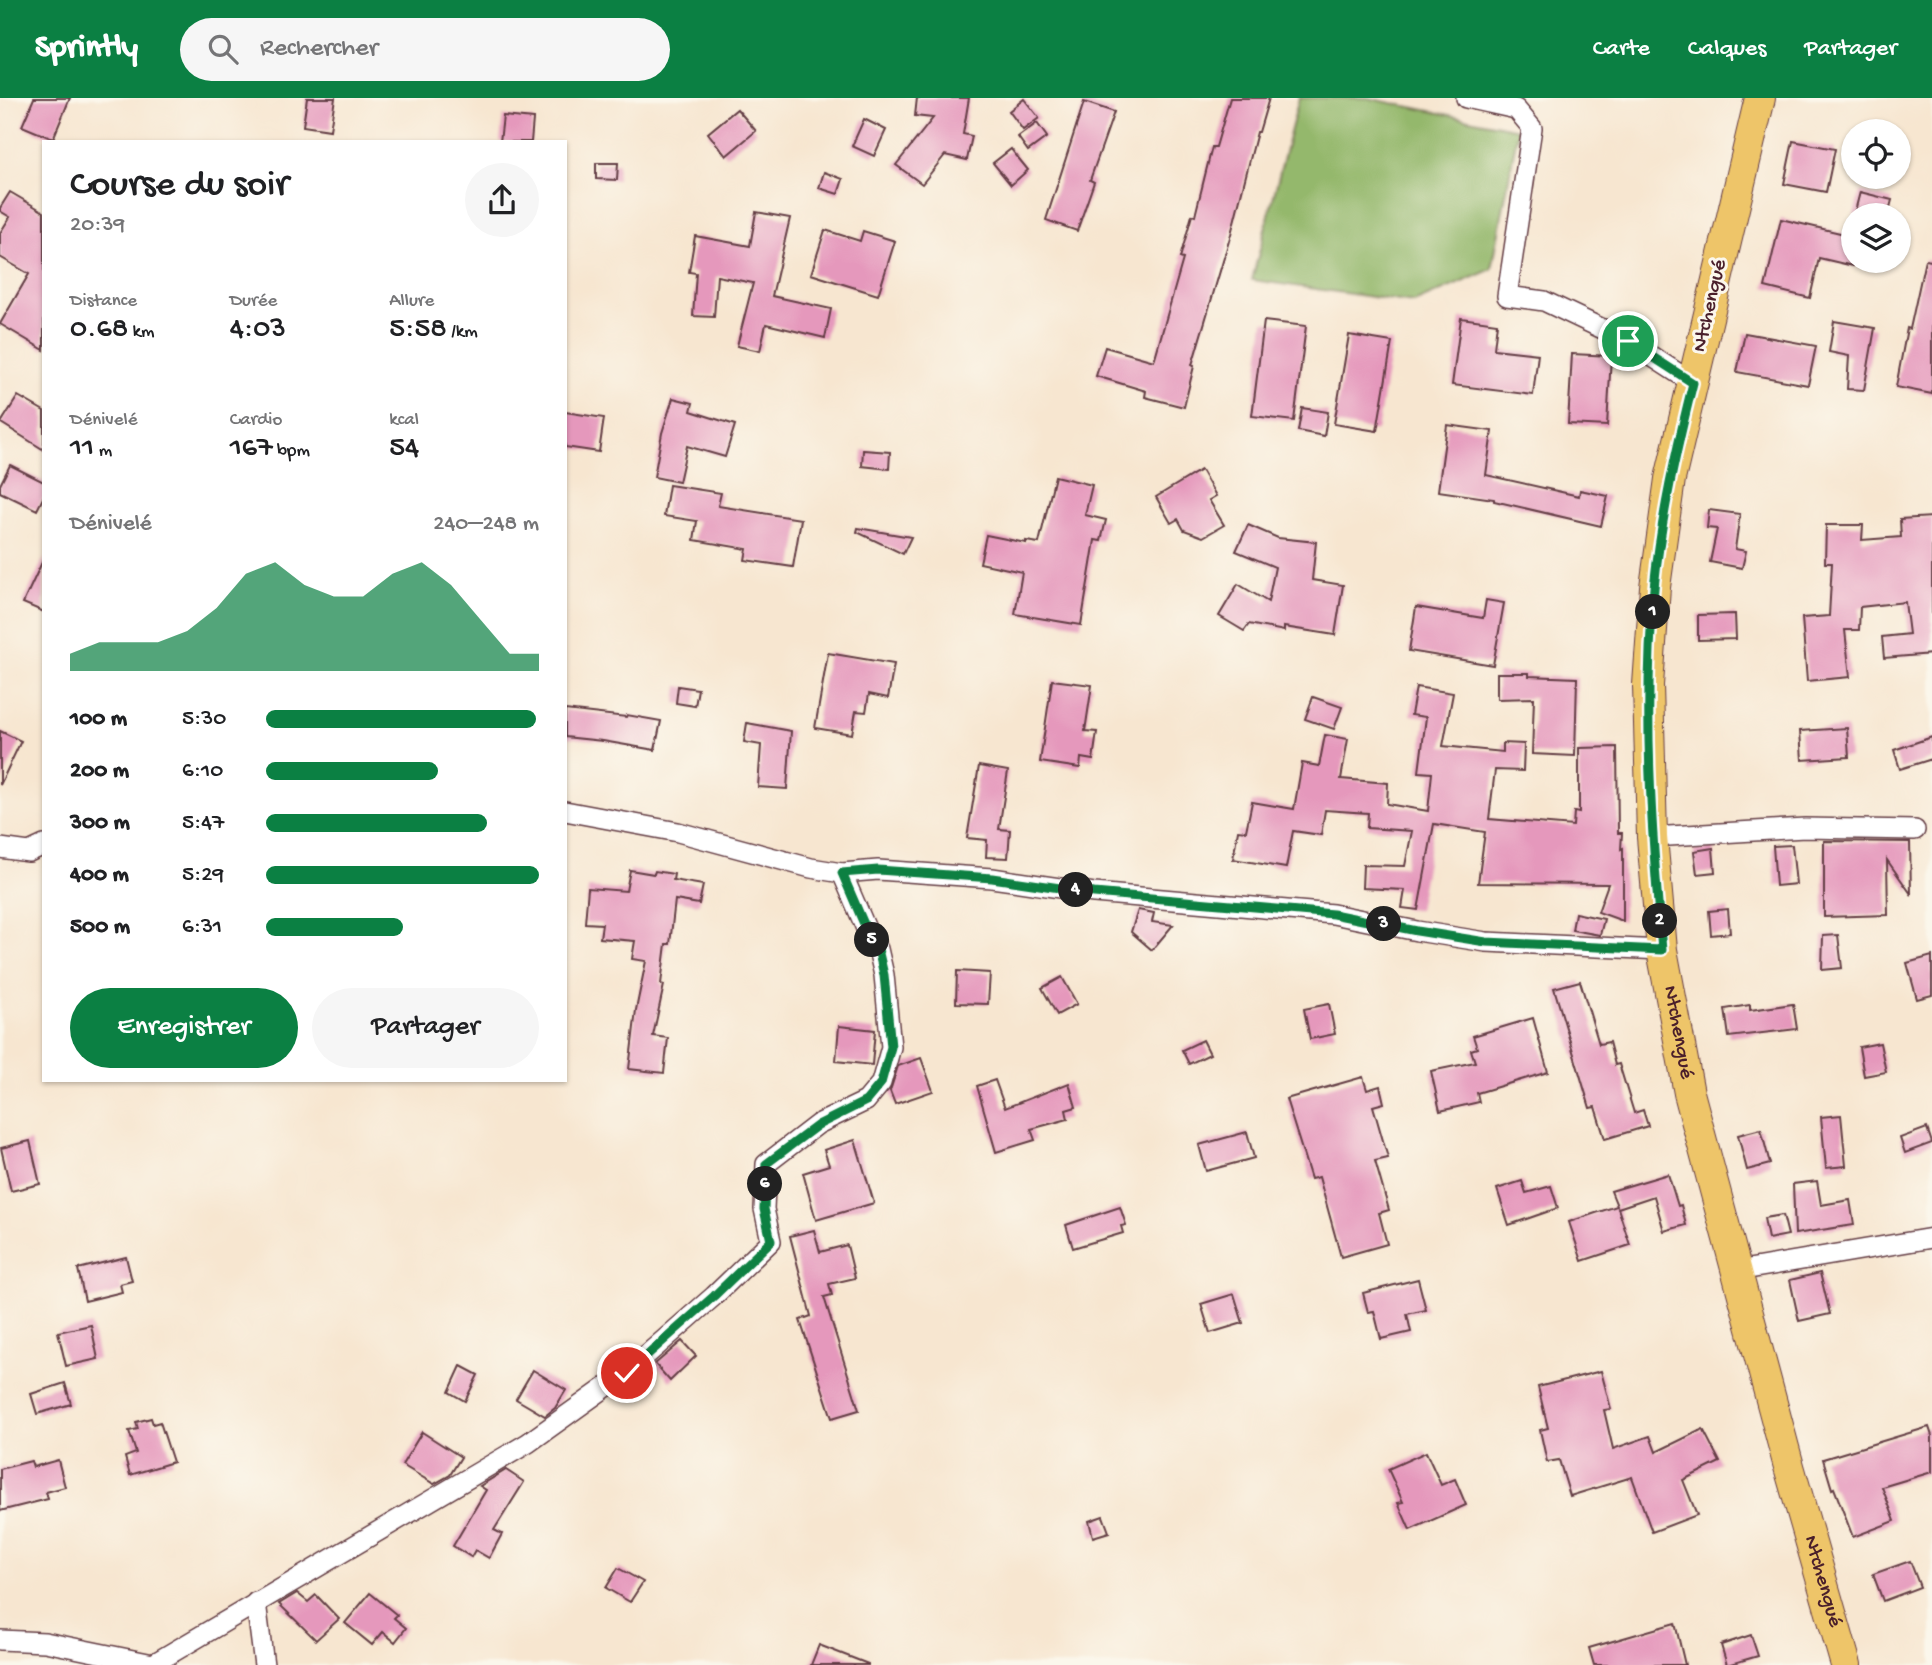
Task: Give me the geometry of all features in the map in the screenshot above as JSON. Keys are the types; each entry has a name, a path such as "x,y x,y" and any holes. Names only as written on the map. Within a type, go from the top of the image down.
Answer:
{"main road":[{"name":"Ntchengué","path":"1760,98 1670,479 1654,587 1648,685 1652,837 1662,950 1689,1093 1788,1463 1846,1665"}],"street":[{"path":"1466,98 1516,109 1532,128 1507,296 1544,301 1628,341 1693,383"},
{"path":"567,811 678,832 811,868 842,873 878,870 992,878 1094,893 1333,914 1486,942 1662,950"},
{"path":"1652,837 1805,828 1916,830"},
{"path":"0,848 29,852 42,846"},
{"path":"0,1640 45,1642 153,1664 527,1443 627,1373 714,1296 771,1241 764,1209 766,1164 818,1125 866,1101 881,1083 891,1047 887,996 878,949 867,931 842,873"},
{"path":"1737,1271 1932,1238"},
{"path":"256,1602 264,1665"}],"green space":[{"path":"1299,98 1367,98 1518,129 1492,269 1414,303 1252,280"}],"building":[{"path":"34,98 70,98 53,139 22,126"},
{"path":"307,98 335,98 330,130 303,126"},
{"path":"917,98 969,98 963,134 972,136 967,160 945,155 922,184 896,165 933,118 915,116"},
{"path":"1230,98 1269,98 1257,132 1231,234 1192,365 1194,366 1184,407 1145,397 1146,391 1096,376 1105,347 1154,361 1183,259 1180,258 1192,215 1195,216 1212,147 1216,147"},
{"path":"1024,99 1039,118 1023,130 1009,111"},
{"path":"1084,102 1114,112 1090,180 1094,182 1077,231 1046,220"},
{"path":"737,109 756,131 726,156 708,133"},
{"path":"503,116 533,119 531,140 500,140"},
{"path":"864,119 886,130 874,156 852,146"},
{"path":"1037,123 1047,137 1028,151 1018,137"},
{"path":"1793,141 1835,149 1826,192 1784,184"},
{"path":"1011,149 1028,170 1011,185 993,163"},
{"path":"596,163 618,163 617,180 596,179"},
{"path":"824,172 843,179 838,194 819,188"},
{"path":"10,192 42,211 42,349 0,324 29,274 0,257 0,233 10,217 0,211"},
{"path":"1860,192 1892,200 1891,203 1857,203"},
{"path":"756,212 790,218 772,296 831,309 825,338 766,324 760,351 737,346 753,283 717,276 714,317 693,316 696,273 689,272 695,236 750,246"},
{"path":"1781,219 1841,233 1841,263 1819,258 1810,298 1765,287"},
{"path":"825,230 860,241 863,231 895,241 878,295 811,274"},
{"path":"1925,260 1932,261 1932,394 1896,387 1907,328 1910,329"},
{"path":"1461,318 1497,323 1494,349 1538,354 1533,395 1452,385"},
{"path":"1264,321 1306,326 1294,421 1252,416"},
{"path":"1834,321 1875,328 1864,390 1847,389 1849,356 1829,352"},
{"path":"1745,333 1816,346 1808,385 1737,372"},
{"path":"1349,335 1392,342 1377,431 1334,424"},
{"path":"1572,354 1611,356 1607,426 1568,424"},
{"path":"18,396 42,410 42,449 1,423"},
{"path":"673,398 693,403 691,411 735,425 725,457 687,446 679,482 654,477 662,433"},
{"path":"1302,408 1328,412 1324,436 1298,431"},
{"path":"567,412 604,418 599,452 567,447"},
{"path":"1447,425 1492,431 1486,475 1579,496 1580,490 1608,496 1601,526 1494,499 1438,491"},
{"path":"863,450 890,452 889,469 862,466"},
{"path":"10,465 42,481 42,500 37,510 0,492 0,485"},
{"path":"1201,470 1216,496 1209,500 1224,525 1203,537 1184,530 1178,519 1171,523 1156,497"},
{"path":"1055,476 1092,485 1085,515 1106,520 1101,541 1095,540 1081,625 1015,614 1022,572 980,563 986,535 1039,543"},
{"path":"669,485 721,493 718,506 801,519 793,567 745,560 747,549 694,540 697,521 664,516"},
{"path":"1709,510 1740,514 1735,549 1746,551 1742,568 1710,562 1717,529 1707,528"},
{"path":"1932,517 1932,654 1884,658 1882,637 1909,634 1905,602 1860,607 1859,630 1845,630 1850,677 1807,681 1802,618 1829,616 1832,563 1825,563 1826,525 1863,525 1862,540 1901,537 1900,519"},
{"path":"1248,525 1278,538 1316,542 1312,580 1343,585 1335,635 1284,627 1284,631 1249,624 1244,631 1219,616 1238,584 1268,602 1275,567 1236,551"},
{"path":"858,528 911,537 903,554 857,532"},
{"path":"42,562 42,611 23,603"},
{"path":"1486,600 1504,603 1493,665 1409,651 1416,607 1483,618"},
{"path":"1735,614 1736,639 1698,640 1698,615"},
{"path":"828,653 894,664 888,698 869,694 866,712 856,711 852,734 815,728"},
{"path":"1497,673 1577,678 1575,756 1532,754 1534,698 1497,699"},
{"path":"1052,680 1092,685 1085,731 1097,732 1093,760 1081,758 1080,768 1040,762"},
{"path":"678,686 698,689 695,706 676,703"},
{"path":"1416,687 1453,693 1443,746 1503,752 1503,743 1524,744 1523,771 1495,770 1489,819 1573,826 1574,812 1579,813 1579,748 1617,747 1618,833 1622,833 1621,849 1623,848 1623,921 1598,912 1608,884 1478,883 1485,832 1434,824 1418,910 1402,908 1405,890 1362,888 1363,865 1405,866 1412,831 1367,828 1368,813 1325,810 1321,835 1293,831 1286,868 1233,859 1238,830 1246,831 1252,802 1294,809 1302,763 1319,766 1325,735 1348,739 1341,779 1388,783 1387,804 1428,811 1432,773 1419,772 1426,717 1411,715"},
{"path":"1313,697 1342,707 1334,729 1305,719"},
{"path":"567,710 661,721 655,750 567,737"},
{"path":"747,723 791,731 787,789 758,787 761,745 744,742"},
{"path":"1847,728 1849,757 1802,760 1800,731"},
{"path":"0,731 21,741 0,785"},
{"path":"1932,737 1932,759 1900,769 1894,750"},
{"path":"979,766 1008,771 999,829 1010,830 1008,858 986,857 987,840 967,838"},
{"path":"1824,841 1910,842 1911,894 1887,860 1888,915 1824,917"},
{"path":"1792,845 1796,884 1776,886 1773,846"},
{"path":"1713,848 1715,872 1697,874 1694,851"},
{"path":"630,870 674,874 673,880 703,885 699,904 675,900 670,944 666,944 661,984 664,985 653,1036 668,1038 664,1073 629,1069 636,1010 646,961 632,959 635,941 600,938 602,924 585,923 588,888 626,891"},
{"path":"1728,909 1730,933 1711,935 1709,911"},
{"path":"1138,910 1154,913 1152,922 1173,925 1152,950 1131,932"},
{"path":"1575,913 1604,919 1600,935 1572,930"},
{"path":"1838,935 1842,968 1822,970 1823,936"},
{"path":"1932,956 1932,995 1917,999 1907,963"},
{"path":"957,971 990,973 988,1004 956,1003"},
{"path":"1062,977 1077,1004 1057,1015 1042,988"},
{"path":"1580,981 1599,1044 1609,1042 1615,1065 1619,1064 1634,1113 1643,1110 1648,1126 1605,1139 1595,1107 1590,1108 1554,988"},
{"path":"1329,1004 1335,1034 1310,1039 1304,1009"},
{"path":"1793,1004 1797,1029 1729,1037 1725,1009 1750,1005 1750,1010"},
{"path":"1533,1018 1548,1072 1477,1093 1479,1102 1440,1111 1431,1071 1475,1062 1471,1050 1477,1048 1473,1036"},
{"path":"839,1026 875,1030 872,1065 836,1061"},
{"path":"1203,1040 1210,1054 1189,1064 1182,1050"},
{"path":"1880,1043 1886,1072 1864,1076 1859,1047"},
{"path":"921,1058 933,1091 895,1104 890,1091 898,1066"},
{"path":"1363,1077 1367,1090 1380,1086 1384,1103 1373,1106 1388,1158 1375,1161 1389,1210 1379,1213 1387,1244 1341,1257 1319,1177 1311,1179 1286,1099"},
{"path":"995,1080 1005,1108 1069,1083 1076,1107 1066,1110 1068,1119 1031,1129 1035,1140 996,1152 977,1086"},
{"path":"1841,1115 1846,1166 1826,1168 1821,1117"},
{"path":"1927,1128 1932,1143 1905,1153 1900,1138"},
{"path":"1761,1129 1770,1164 1747,1170 1738,1135"},
{"path":"1247,1132 1254,1158 1206,1171 1199,1145"},
{"path":"855,1140 874,1203 816,1220 803,1173 829,1165 824,1150"},
{"path":"30,1141 40,1184 11,1191 1,1148"},
{"path":"1668,1174 1686,1225 1664,1231 1654,1196 1618,1208 1630,1245 1582,1261 1569,1222 1617,1206 1611,1191"},
{"path":"1522,1181 1526,1193 1551,1186 1558,1208 1509,1225 1497,1189"},
{"path":"1817,1181 1821,1205 1850,1200 1854,1225 1795,1234 1793,1184"},
{"path":"1120,1207 1126,1225 1121,1226 1123,1233 1073,1248 1066,1225"},
{"path":"1783,1215 1788,1235 1768,1239 1764,1218"},
{"path":"814,1230 820,1252 847,1245 855,1278 829,1284 832,1295 824,1297 859,1410 832,1418 800,1320 811,1316 790,1236"},
{"path":"126,1257 132,1281 120,1284 122,1292 85,1301 78,1269"},
{"path":"1820,1273 1830,1314 1799,1321 1790,1280"},
{"path":"1418,1279 1426,1310 1407,1314 1411,1332 1381,1339 1374,1311 1368,1312 1363,1293"},
{"path":"1234,1294 1243,1323 1210,1333 1201,1304"},
{"path":"91,1325 98,1359 66,1366 58,1332"},
{"path":"682,1341 696,1356 670,1381 655,1364"},
{"path":"461,1366 478,1375 465,1401 449,1392"},
{"path":"533,1370 566,1390 555,1408 545,1416 516,1399"},
{"path":"1601,1371 1611,1409 1604,1410 1613,1449 1650,1436 1656,1452 1703,1429 1720,1462 1683,1480 1697,1515 1652,1532 1632,1477 1570,1496 1559,1460 1547,1462 1540,1430 1548,1428 1538,1387"},
{"path":"65,1383 71,1404 37,1414 31,1394"},
{"path":"151,1418 153,1424 160,1422 173,1462 130,1475 125,1457 136,1453 129,1431 138,1429 136,1422"},
{"path":"1929,1427 1932,1436 1932,1472 1882,1487 1895,1521 1853,1537 1834,1488 1832,1489 1823,1459"},
{"path":"422,1432 461,1457 450,1475 434,1484 402,1465"},
{"path":"1426,1452 1441,1485 1455,1479 1466,1505 1410,1530 1398,1503 1403,1502 1388,1469"},
{"path":"58,1460 65,1487 46,1492 48,1499 0,1511 0,1469 31,1461 33,1467"},
{"path":"506,1470 524,1482 494,1530 502,1534 489,1558 475,1550 471,1557 453,1546 486,1490 480,1486"},
{"path":"1103,1516 1109,1532 1093,1537 1089,1521"},
{"path":"1910,1561 1920,1587 1883,1601 1873,1574"},
{"path":"618,1568 643,1582 630,1602 606,1588"},
{"path":"297,1593 308,1602 316,1595 339,1619 316,1640 279,1604"},
{"path":"370,1593 397,1615 394,1618 406,1628 395,1642 383,1632 372,1645 345,1623"},
{"path":"1675,1623 1685,1665 1594,1665 1589,1648"},
{"path":"1751,1635 1758,1656 1727,1665 1721,1645"},
{"path":"819,1645 868,1664 868,1665 811,1665"}],"route":[{"path":"627,1373 771,1241 764,1209 766,1164 818,1125 866,1101 881,1083 891,1047 884,975 878,949 867,931 842,873 878,870 992,878 1094,893 1333,914 1486,942 1662,950 1652,837 1648,685 1654,587 1670,479 1693,383 1628,341"}]}
